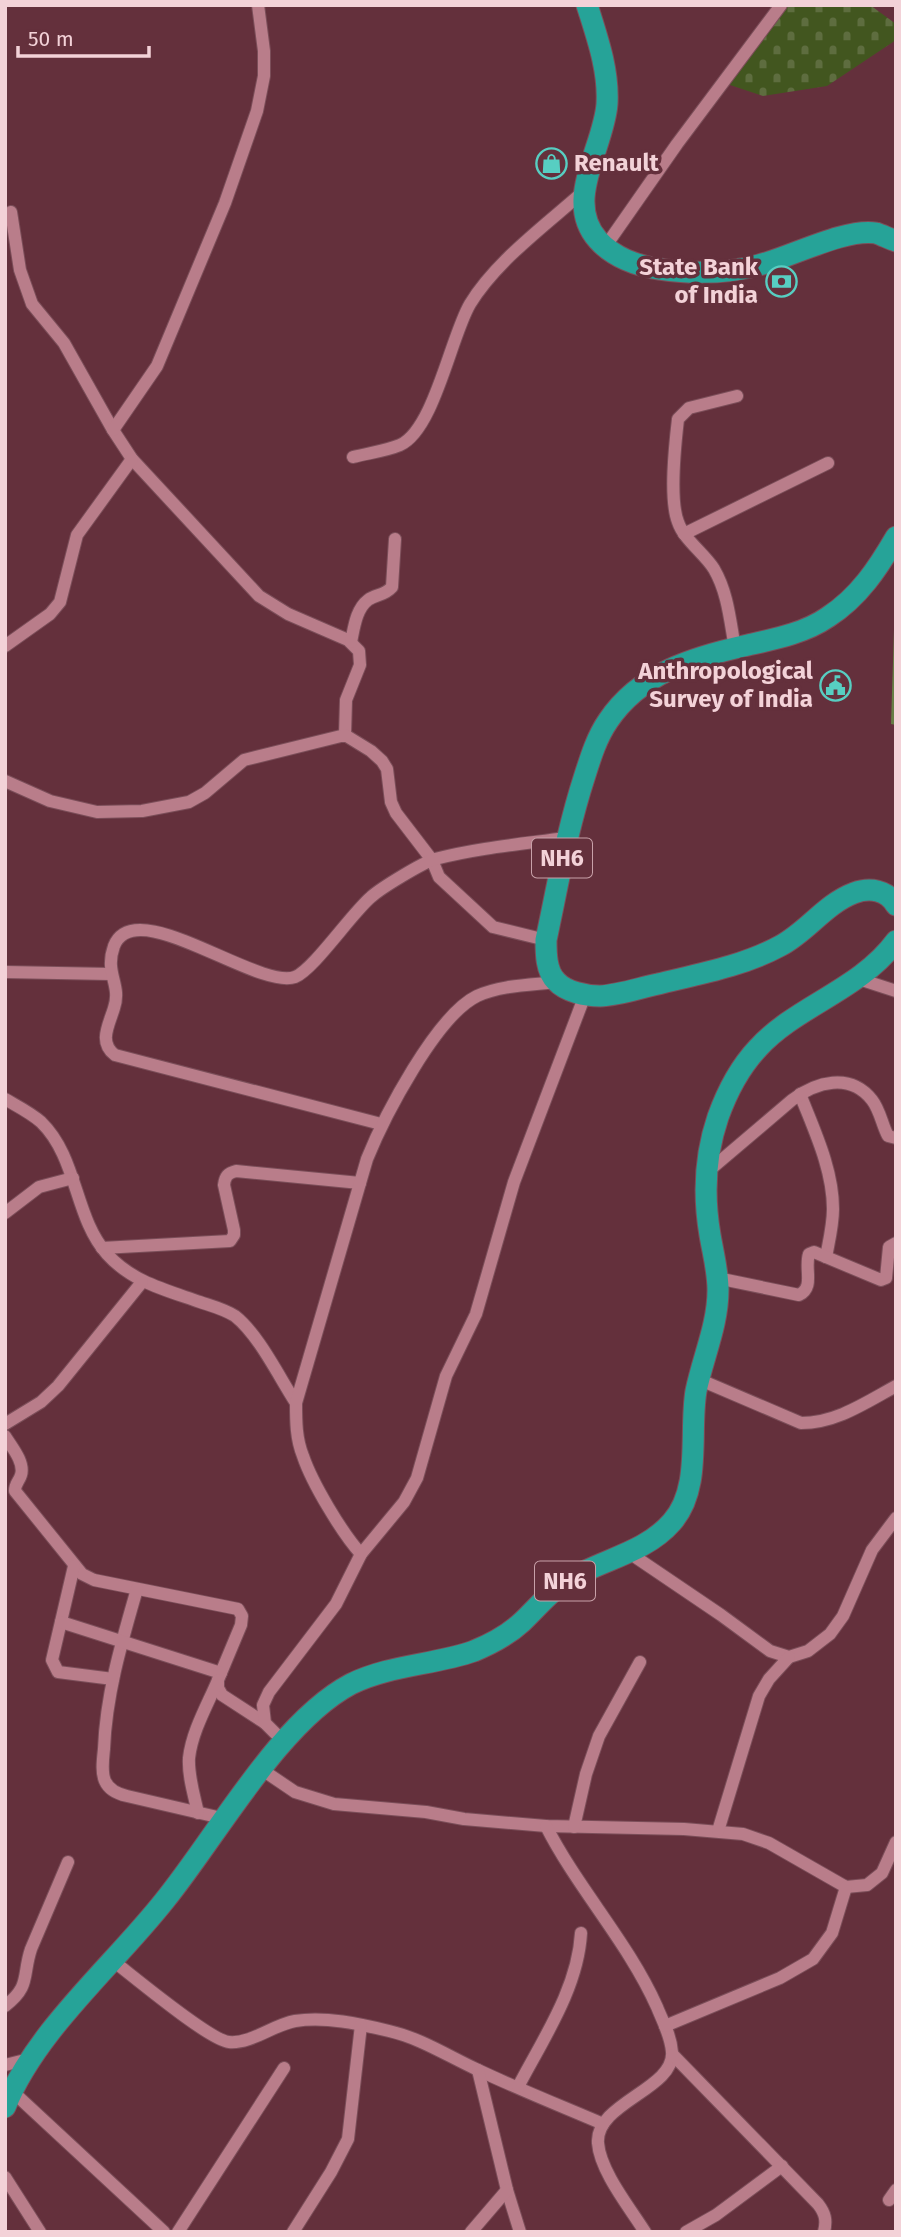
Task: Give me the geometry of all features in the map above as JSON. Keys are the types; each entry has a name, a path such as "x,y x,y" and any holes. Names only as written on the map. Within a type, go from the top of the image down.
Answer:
{"highway":[{"path":"587,5 606,76 607,103 602,132 584,191 583,211 590,232 605,247 628,261 649,268 695,273 758,265 854,234 876,233 896,242"},
{"name":"NH6","path":"557,982 550,973 546,940 566,838 594,748 606,723 621,703 640,685 664,670 735,648 776,639 826,619 861,590 896,537"},
{"path":"557,982 585,995 603,996 626,991 757,957 801,933 838,901 855,893 871,890 883,893 896,905"},
{"name":"NH6","path":"8,2099 29,2059 166,1899 261,1769 284,1742 330,1698 369,1676 469,1653 489,1644 520,1624 566,1581 628,1552 657,1536 670,1524 684,1503 691,1466 698,1379 716,1314 717,1278 709,1232 705,1175 710,1145 726,1099 743,1067 760,1046 808,1010 859,979 896,941"}],"street":[{"path":"113,430 157,366 206,254 257,111 264,76 264,51 258,5"},
{"path":"605,247 677,144 781,5"},
{"path":"353,457 402,445 416,430 440,385 456,334 471,303 494,274 584,191"},
{"path":"11,212 20,270 29,297 64,343 113,430 132,458 260,596 288,614 351,642 359,651 360,665 346,700 345,735"},
{"path":"735,648 723,586 703,553 684,534 675,511 678,419 689,408 737,396"},
{"path":"5,646 50,614 60,601 77,535 132,458"},
{"path":"684,534 828,463"},
{"path":"351,642 356,618 364,605 367,601 385,594 392,587 395,539"},
{"path":"5,781 50,801 97,812 142,811 189,802 205,793 244,760 345,735 382,761 387,769 391,802 396,813 432,860 439,877 493,927 546,940"},
{"path":"382,1124 115,1055 106,1045 105,1038 116,1002 109,966 115,944 127,932 136,930 163,934 279,978 289,978 299,975 372,895 432,860 566,838"},
{"path":"5,972 110,974"},
{"path":"859,979 896,991"},
{"path":"361,1554 347,1539 303,1457 296,1427 296,1403 367,1160 400,1089 458,1009 477,996 500,989 557,982"},
{"path":"265,1723 263,1705 269,1692 336,1604 361,1554 404,1502 417,1478 446,1376 476,1314 514,1182 544,1097 585,995"},
{"path":"705,1175 800,1094 823,1083 850,1084 872,1100 888,1136 896,1138"},
{"path":"800,1094 822,1153 832,1191 833,1211 826,1257"},
{"path":"5,1099 40,1121 63,1153 93,1234 102,1248 124,1270 142,1282 220,1308 235,1316 249,1331 296,1403"},
{"path":"102,1248 230,1241 234,1230 225,1177 236,1171 360,1183"},
{"path":"5,1213 39,1187 73,1178"},
{"path":"717,1278 799,1295 806,1292 807,1261 809,1254 814,1252 881,1280 886,1278 889,1247 896,1243"},
{"path":"5,1423 41,1402 58,1386 142,1282"},
{"path":"698,1379 801,1423 817,1423 837,1417 896,1386"},
{"path":"5,1436 22,1469 15,1491 74,1566 94,1580 237,1609 242,1616 241,1625 195,1736 189,1757 191,1783 198,1812"},
{"path":"718,1831 759,1696 769,1679 789,1657 808,1651 830,1634 843,1616 872,1550 896,1518"},
{"path":"628,1552 770,1651 789,1657"},
{"path":"74,1566 52,1660 58,1672 113,1679"},
{"path":"137,1589 122,1640 105,1717 103,1769 106,1783 115,1793 226,1819"},
{"path":"61,1622 122,1640 220,1676"},
{"path":"575,1827 586,1774 599,1736 640,1662"},
{"path":"220,1676 218,1688 222,1695 265,1723 284,1742"},
{"path":"261,1769 295,1792 334,1804 546,1826 718,1831 743,1835 769,1843 846,1887 867,1885 882,1873 896,1842"},
{"path":"546,1826 568,1866 647,1985 665,2026 673,2055 782,2166 824,2213 824,2232"},
{"path":"5,2006 24,1985 31,1950 68,1862"},
{"path":"665,2026 780,1979 813,1959 832,1933 846,1887"},
{"path":"518,2087 573,1976 580,1950 581,1933"},
{"path":"112,1960 209,2034 229,2042 249,2038 295,2021 319,2020 393,2032 419,2040 478,2070 603,2124"},
{"path":"293,2232 331,2172 348,2139 361,2025"},
{"path":"645,2232 611,2178 598,2141 603,2124 659,2078 669,2066 673,2055"},
{"path":"5,2066 29,2059"},
{"path":"178,2232 284,2068"},
{"path":"478,2070 520,2232"},
{"path":"8,2099 164,2232"},
{"path":"686,2232 716,2215 782,2166"},
{"path":"5,2177 40,2232"},
{"path":"471,2232 507,2190"}],"green space":[{"path":"777,5 870,5 896,24 896,40 827,86 763,96 727,84"},
{"path":"896,629 896,725 891,724"}],"place":[{"name":"Renault","path":"551,163"},
{"name":"State Bank of India","path":"781,281"},
{"name":"Anthropological Survey of India","path":"836,685"}]}
